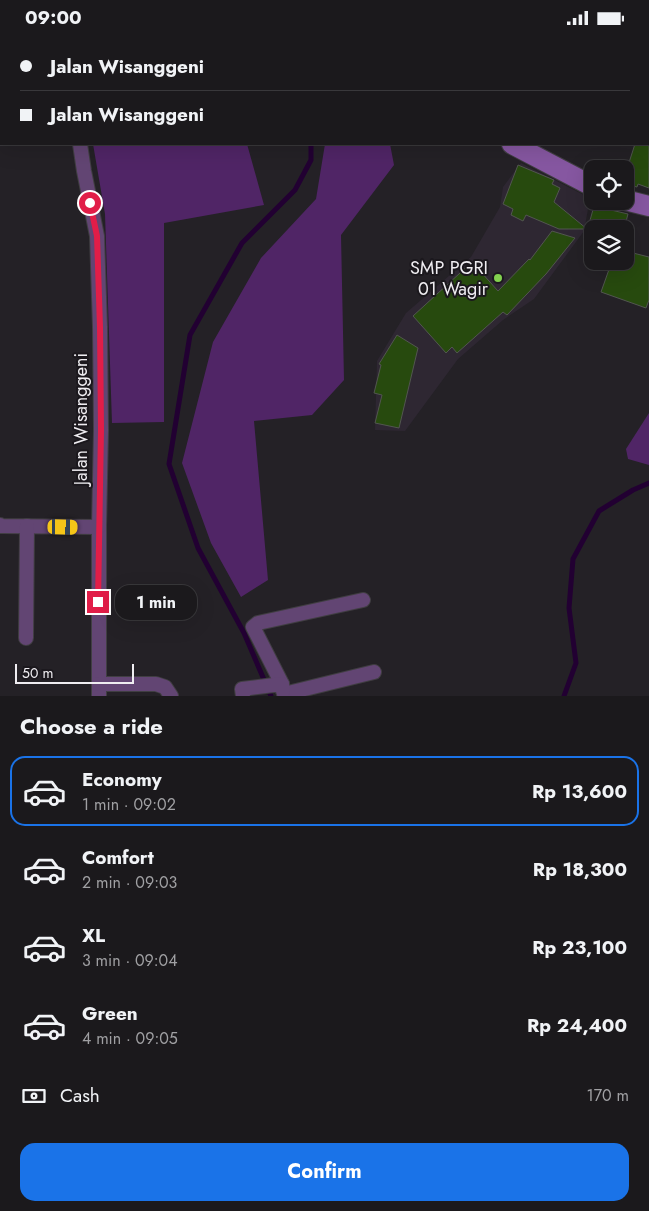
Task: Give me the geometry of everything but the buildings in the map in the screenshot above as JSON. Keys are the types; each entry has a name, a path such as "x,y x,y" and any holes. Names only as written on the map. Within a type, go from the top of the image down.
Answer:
{"main road":[{"path":"514,145 584,182"},
{"path":"634,202 649,206"}],"street":[{"name":"Jalan Wisanggeni","path":"80,145 97,236 101,411 99,690"},
{"path":"0,525 99,527"},
{"path":"26,638 27,526"},
{"path":"281,690 253,627 258,623 363,600"},
{"path":"246,692 281,690 374,673"},
{"path":"99,690 156,684 166,687 171,696"}],"shaded area":[{"path":"93,145 247,145 264,205 164,223 164,422 112,423 105,214"},
{"path":"325,145 390,145 394,165 341,235 344,380 312,415 254,421 268,580 241,597 211,543 182,463 213,342 261,258 316,199"},
{"name":"SMP PGRI 01 Wagir","path":"521,163 584,195 584,210 588,210 586,220 584,220 584,231 534,299 503,320 458,359 405,431 375,430 377,361 406,313 471,257 500,207 503,187"},
{"path":"649,413 649,465 628,459 626,449"}],"waterway":[{"path":"271,696 244,633 198,548 169,464 190,335 242,243 295,190 311,160 311,145"},
{"path":"564,696 576,663 569,608 573,559 599,511 633,490 649,483"}],"place":[{"name":"SMP PGRI 01 Wagir","path":"498,278"}],"route":[{"path":"90,203 97,236 100,327 101,430 98,602"}]}
